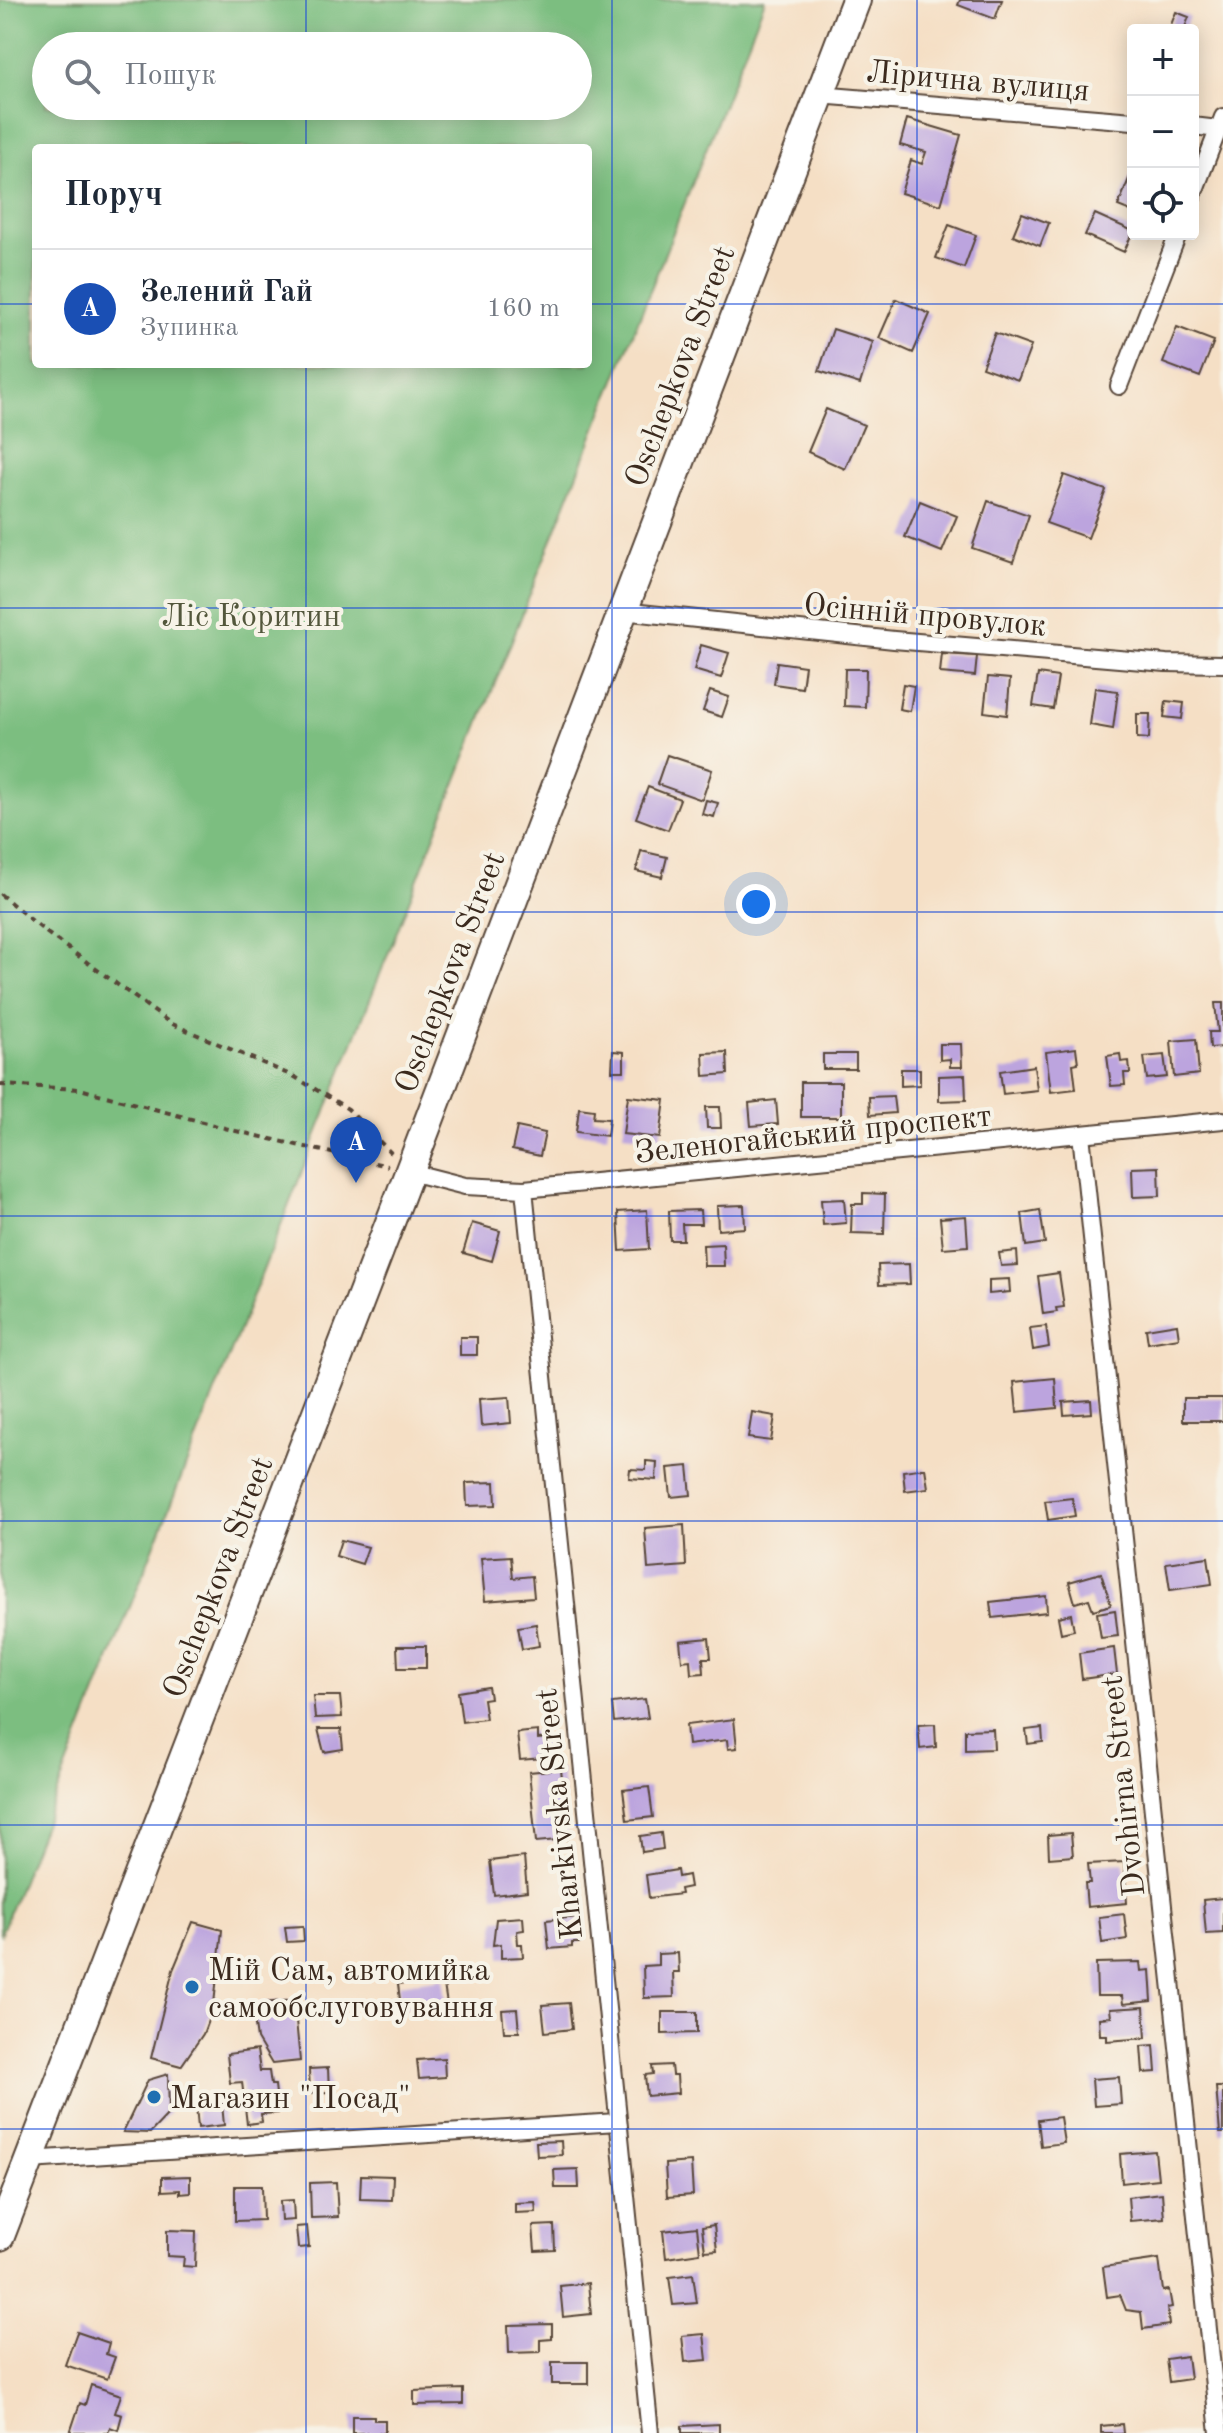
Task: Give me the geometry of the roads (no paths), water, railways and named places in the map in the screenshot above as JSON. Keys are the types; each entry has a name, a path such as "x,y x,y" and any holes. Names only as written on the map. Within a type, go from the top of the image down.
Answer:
{"highway":[{"name":"Oschepkova Street","path":"0,2236 410,1172 856,0"}],"street":[{"name":"Лірична вулиця","path":"819,95 1127,121"},
{"path":"1199,125 1221,123 1199,180"},
{"path":"1119,386 1176,240"},
{"name":"Осінній провулок","path":"622,611 909,642 1166,663 1223,664"},
{"name":"Зеленогайський проспект","path":"410,1172 465,1186 524,1189 1223,1120"},
{"name":"Dvohirna Street","path":"1081,1134 1219,2433"},
{"name":"Kharkivska Street","path":"524,1189 650,2433"},
{"path":"29,2160 617,2122"}],"place":[{"name":"Зелений Гай","path":"356,1183"},
{"name":"Мій Сам, автомийка самообслуговування","path":"192,1987"},
{"name":"Магазин \"Посад\"","path":"154,2097"}],"park label":[{"name":"Ліс Коритин","path":"251,615"}]}
